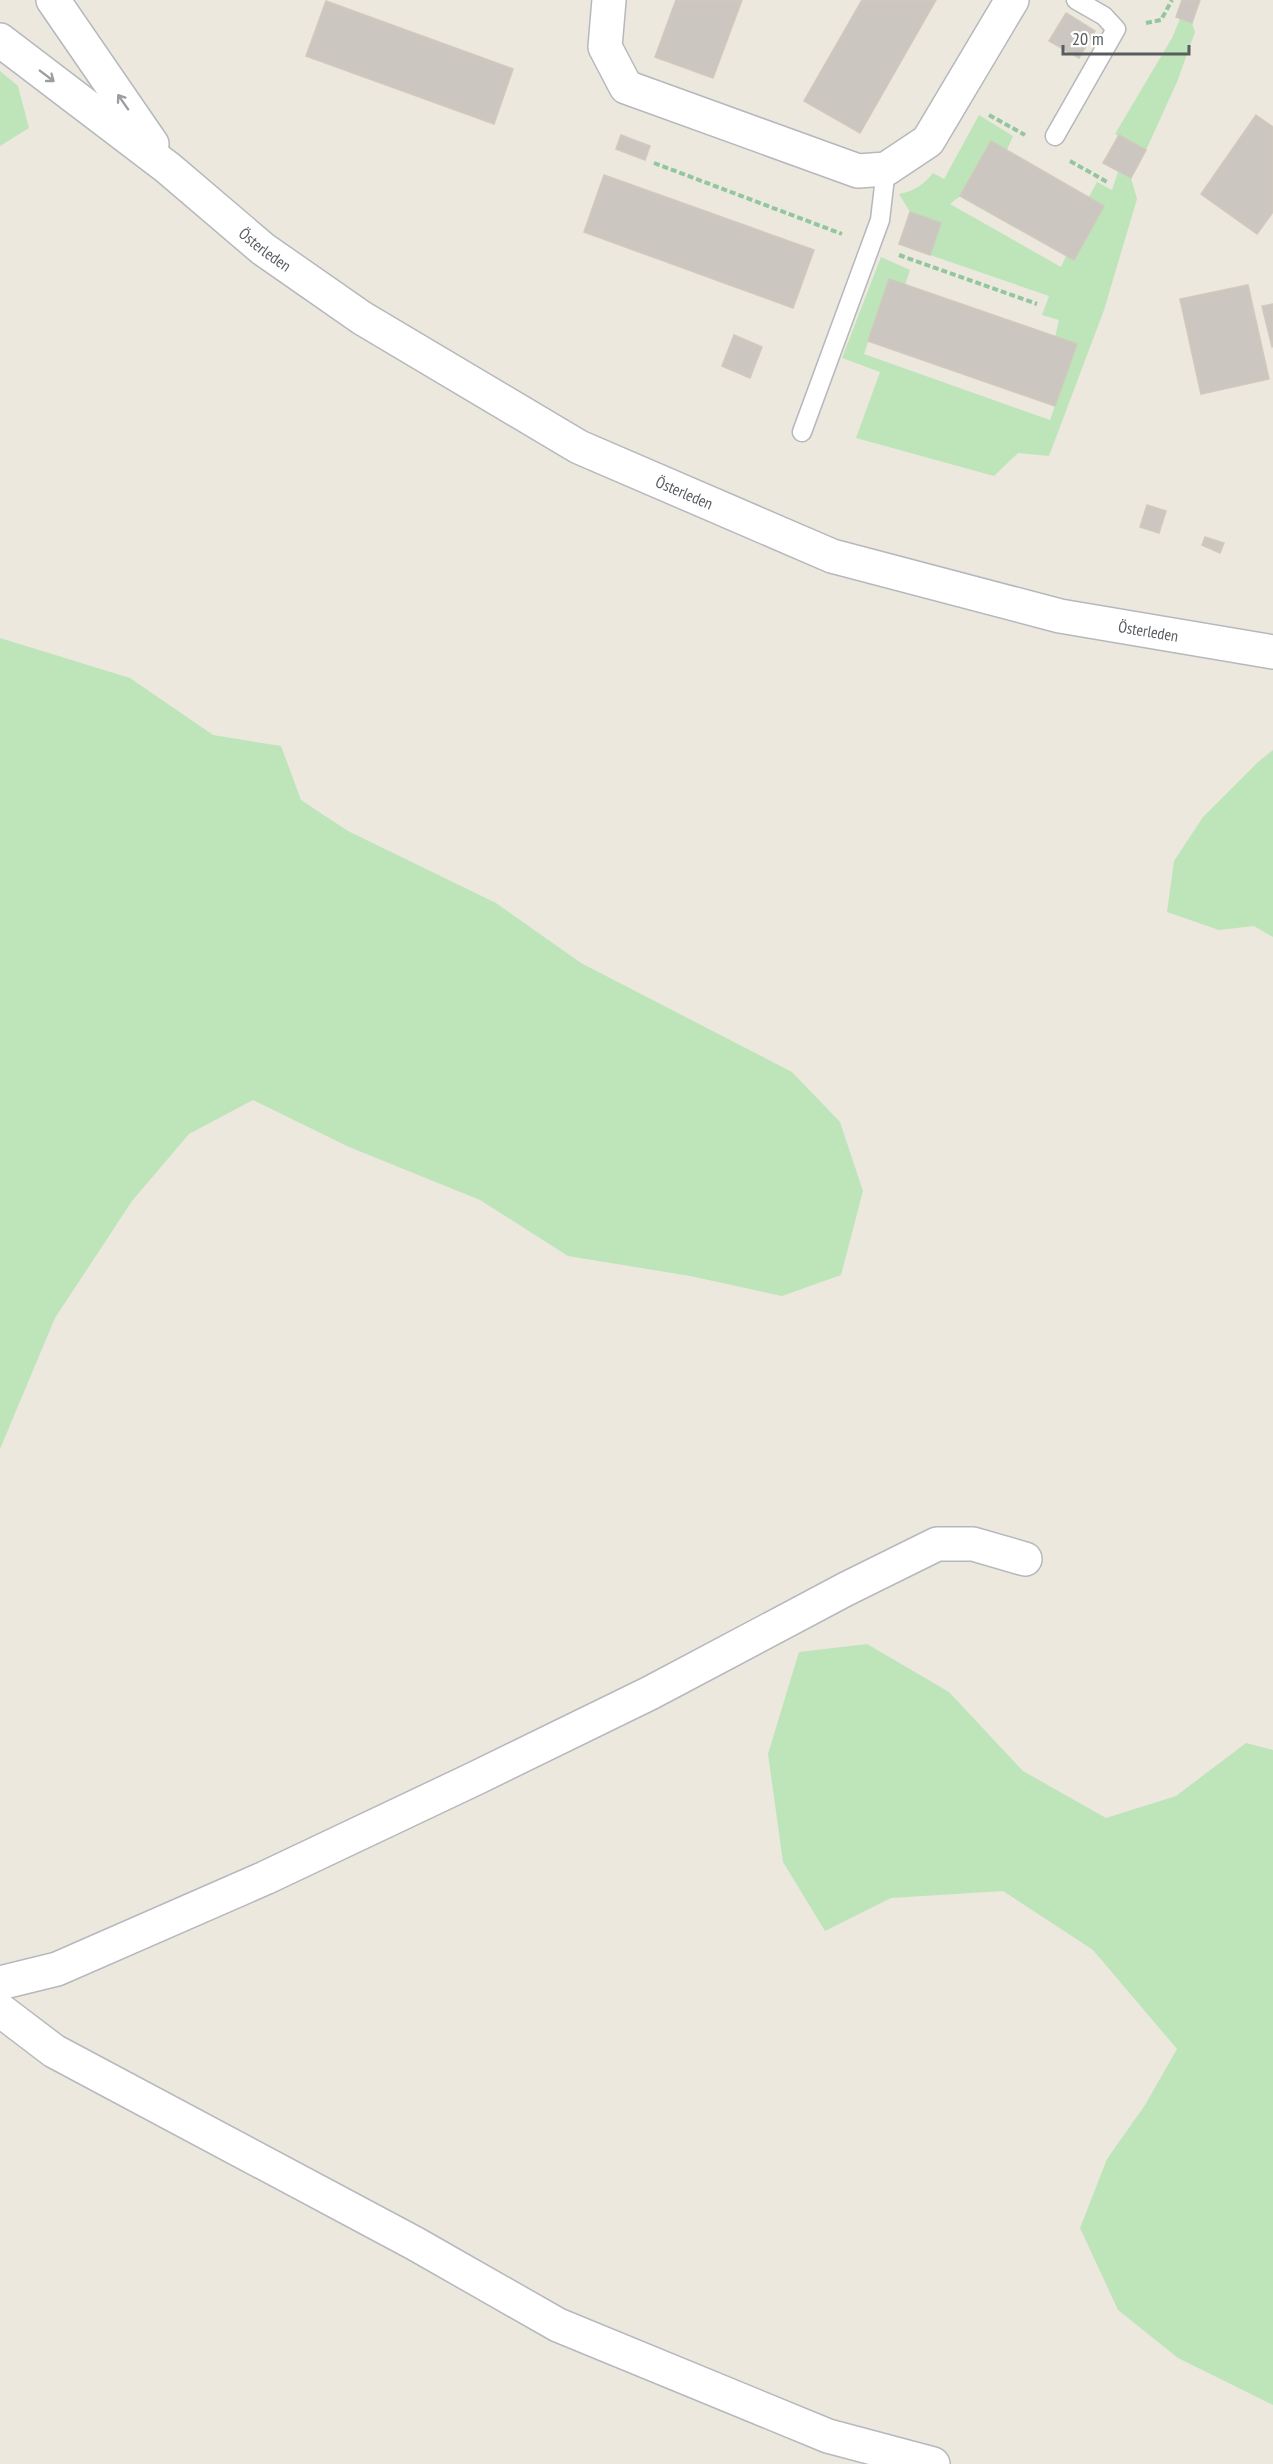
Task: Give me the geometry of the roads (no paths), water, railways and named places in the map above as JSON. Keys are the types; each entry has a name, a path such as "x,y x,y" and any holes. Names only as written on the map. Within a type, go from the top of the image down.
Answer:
{"street":[{"name":"Österleden","path":"53,0 168,168"},
{"path":"609,0 605,47 626,87 858,171 886,169 928,141 1012,0"},
{"name":"Österleden","path":"0,40 168,168 263,249 362,318 590,452 832,556 1060,616 1273,652"},
{"path":"0,1983 57,1969 275,1873 465,1784 650,1693 846,1589 937,1544 973,1544 1025,1559"},
{"path":"0,2010 54,2051 414,2243 558,2325 828,2436 933,2464"}],"lane":[{"path":"1055,136 1116,30 1104,16 1076,0"},
{"path":"802,432 880,220 886,169"}]}
